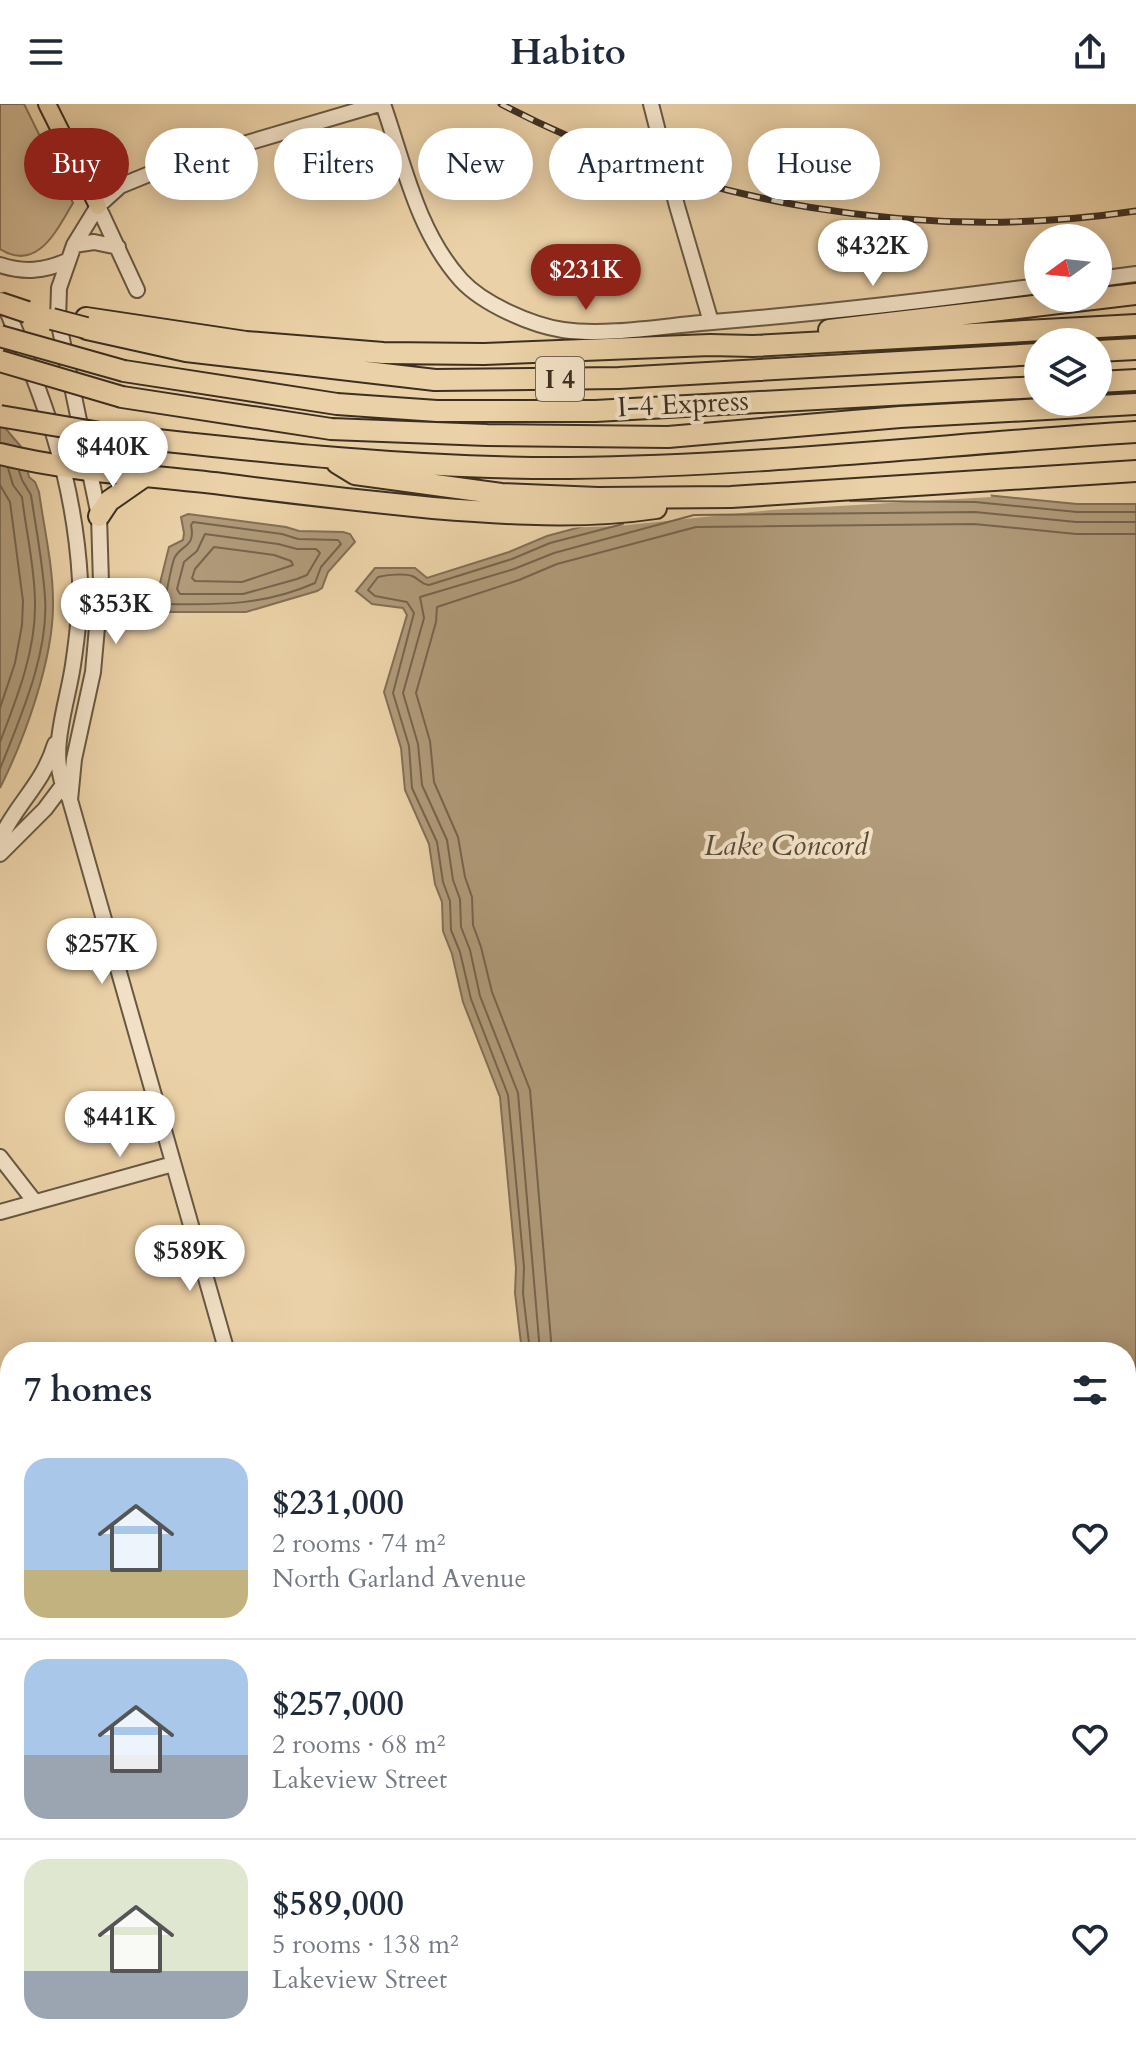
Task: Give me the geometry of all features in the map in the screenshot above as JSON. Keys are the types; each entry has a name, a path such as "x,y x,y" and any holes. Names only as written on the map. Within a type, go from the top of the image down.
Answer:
{"highway":[{"path":"710,345 752,337 1136,294"},
{"path":"0,303 52,319 246,342 383,353 484,354 753,346 1136,325"},
{"name":"I 4","path":"86,323 186,351 435,380 619,378 1024,355"},
{"name":"I-4 Express","path":"0,336 124,371 337,404 437,411 595,411 1024,388"},
{"path":"1112,350 1136,349"},
{"name":"I-4 Express","path":"0,361 122,397 331,429 487,435 668,437 900,417 1136,404"},
{"path":"1112,381 1136,380"},
{"path":"0,416 112,435 331,459 569,468 706,463 1136,432"},
{"path":"0,454 28,461 365,503 531,516 615,514 731,497"},
{"path":"331,459 355,474 501,494 618,498 731,497 1136,471"},
{"path":"99,516 109,501 145,476"}],"main road":[{"path":"47,104 98,206"}],"street":[{"path":"0,854 45,809 66,793 97,649 101,583 99,516 58,320 59,288 74,245 98,206 107,195 136,178 381,104 417,207 438,249 462,282 533,323 564,330 588,331 844,311 1024,288"},
{"path":"651,104 711,322"},
{"path":"98,206 137,290"},
{"path":"74,245 94,242 118,247"},
{"path":"0,265 30,271 48,269 67,261"},
{"path":"1112,277 1136,274"},
{"path":"0,295 41,391 64,465 74,509 80,596 74,663 49,762 39,782 10,818 0,839"},
{"path":"61,721 59,770 223,1342"},
{"path":"0,1157 35,1202"},
{"path":"0,1212 173,1164"}],"shaded area":[{"path":"0,104 24,104 36,128 24,128 24,200 72,200 73,203 53,235 36,252 25,256 13,255 0,249"}],"water":[{"path":"0,422 23,449 29,477 39,492 53,602 49,648 36,697 0,788"},
{"name":"Lake Concord","path":"976,494 1077,504 1136,504 1136,1342 521,1342 500,1097 463,1002 452,954 443,931 442,902 435,884 429,844 405,790 401,748 384,692 407,615 403,608 372,604 356,591 375,568 415,568 427,578 509,552 547,536 692,497"},
{"path":"188,514 299,531 343,532 350,534 355,542 328,572 322,588 317,591 246,612 165,612 156,602 157,595 169,547 183,540 181,517"}],"pier":[{"path":"990,491 991,497 771,510 619,526 561,528 691,493"}],"railway":[{"path":"501,104 575,139 651,168 730,191 810,207 892,218 974,222 1055,220 1136,211"}]}
